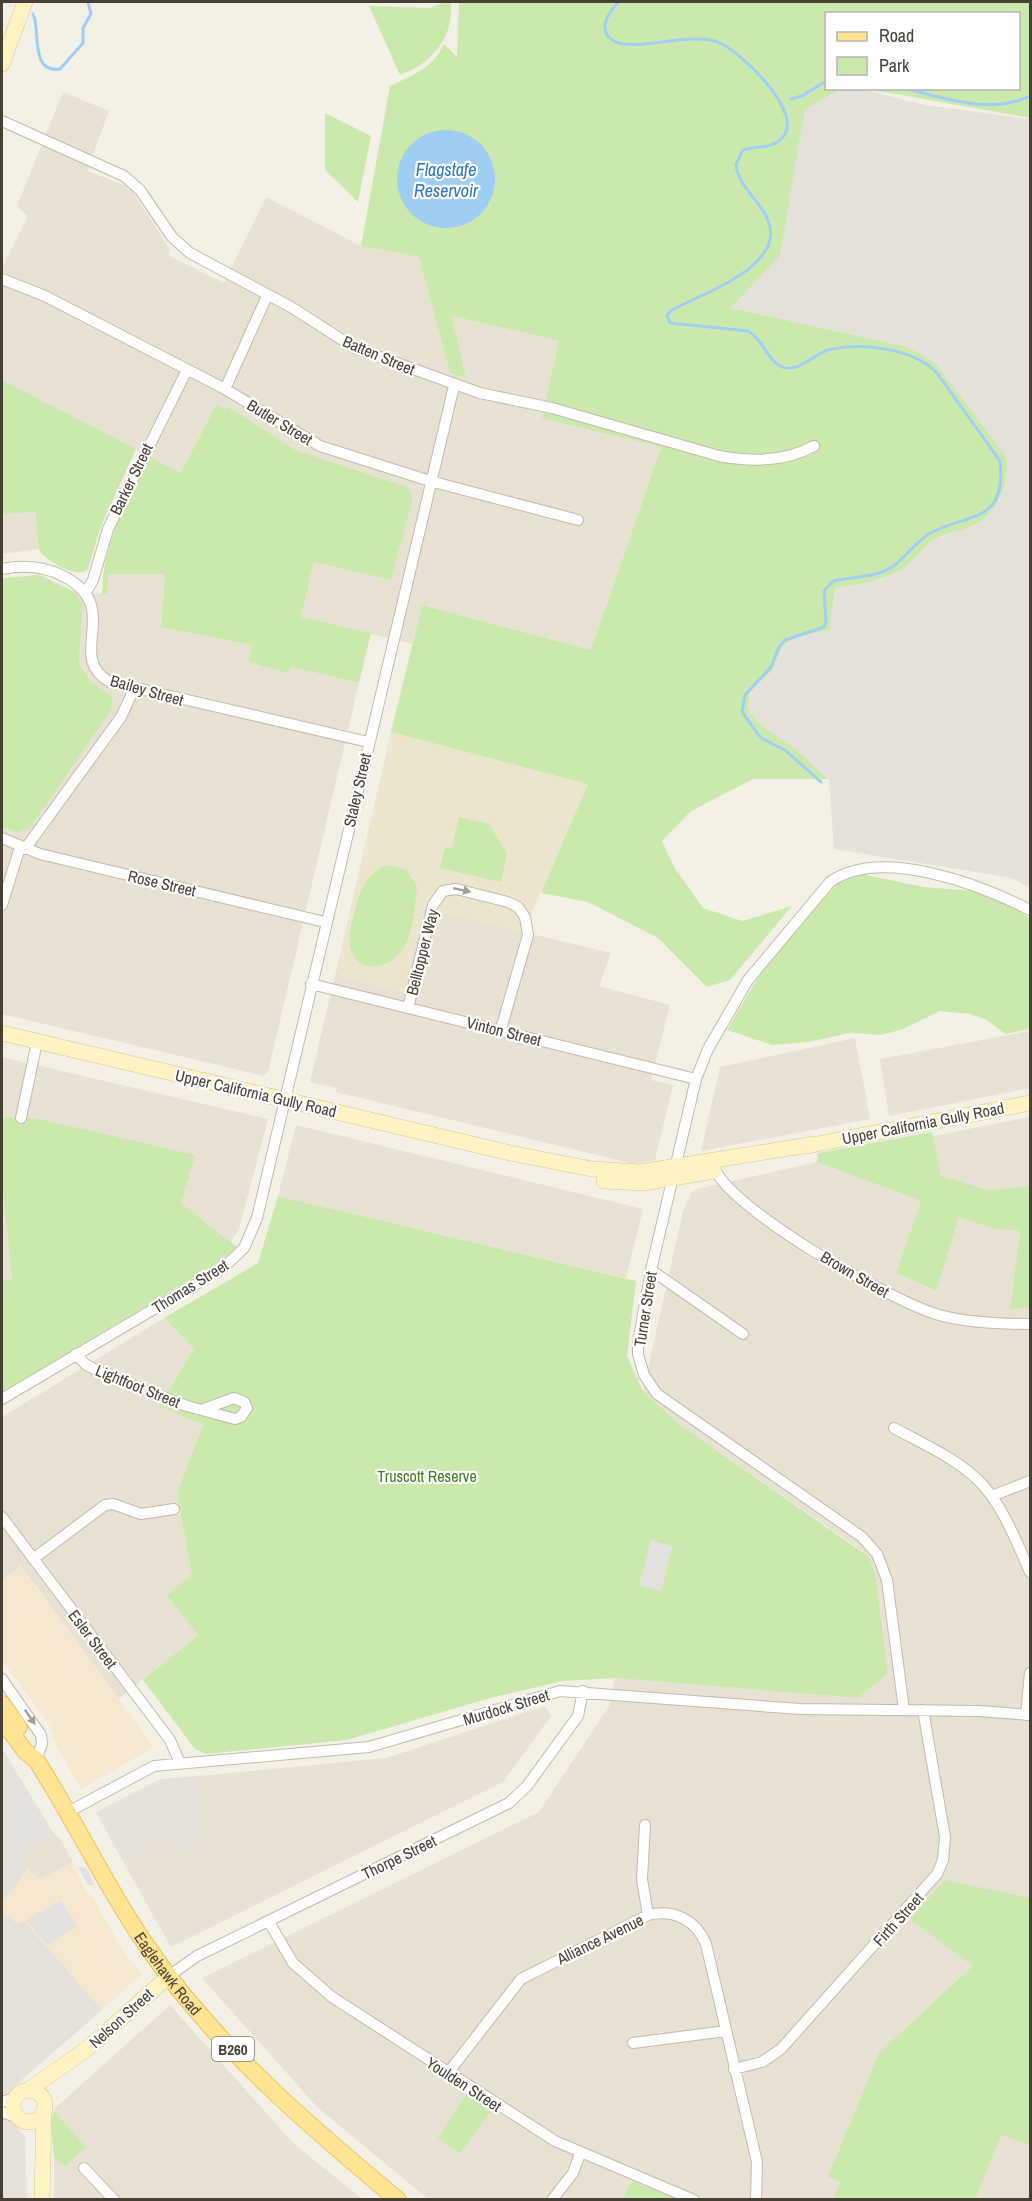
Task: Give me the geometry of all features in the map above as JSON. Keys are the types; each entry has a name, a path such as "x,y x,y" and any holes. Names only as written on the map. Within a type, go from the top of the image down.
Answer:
{"main road":[{"name":"Eaglehawk Road","path":"2,1704 29,1741 36,1760 133,1925 169,1976 278,2097 398,2199"},
{"name":"Eaglehawk Road","path":"2,1720 25,1751 36,1760"}],"street":[{"path":"2,64 25,2"},
{"name":"Batten Street","path":"2,121 124,176 140,190 164,226 181,245 203,261 291,307 355,348 454,386 552,408 733,459 746,461 784,457 801,453 814,446"},
{"name":"Butler Street","path":"2,279 55,301 225,388 320,446 430,481 578,520"},
{"path":"225,388 267,296"},
{"name":"Barker Street","path":"86,592 93,580 111,522 187,370"},
{"name":"Staley Street","path":"285,1100 325,922 454,386"},
{"path":"2,569 24,567 51,570 86,592"},
{"name":"Bailey Street","path":"86,592 92,606 91,653 95,668 110,682 368,742"},
{"path":"2,905 22,848 121,717 134,689"},
{"name":"Rose Street","path":"2,838 22,848 325,922"},
{"name":"Turner Street","path":"904,1710 887,1580 882,1562 873,1548 862,1537 667,1403 644,1375 638,1354 638,1343 672,1174 696,1079 708,1049 754,972 822,891 839,876 870,867 921,872 968,884 1030,910"},
{"name":"Belltopper Way","path":"408,1008 433,905 442,891 456,889 513,904 525,917 528,935 501,1029"},
{"name":"Vinton Street","path":"312,984 696,1079"},
{"name":"Upper California Gully Road","path":"2,1033 510,1153 598,1180 630,1183 815,1144 1030,1103"},
{"path":"21,1118 37,1042"},
{"name":"Thomas Street","path":"2,1399 223,1268 238,1255 248,1241 257,1218 285,1100"},
{"name":"Brown Street","path":"713,1166 730,1190 759,1213 867,1283 912,1306 962,1320 1030,1324"},
{"path":"651,1270 743,1334"},
{"name":"Lightfoot Street","path":"76,1354 85,1364 107,1376 187,1406 204,1409"},
{"path":"894,1428 970,1472 992,1496 1030,1572"},
{"path":"992,1496 1030,1481"},
{"path":"33,1558 105,1505 112,1504 141,1514 174,1509"},
{"name":"Esler Street","path":"2,1517 170,1740 180,1763"},
{"path":"1028,1715 1030,1673"},
{"path":"2,1679 41,1735 42,1744 36,1760"},
{"name":"Murdock Street","path":"68,1812 145,1769 180,1763 369,1747 553,1692 583,1691 800,1709 923,1710 1028,1715"},
{"name":"Thorpe Street","path":"169,1976 190,1960 509,1803 527,1786 578,1716 583,1691"},
{"name":"Firth Street","path":"734,2069 762,2062 782,2049 937,1874 943,1860 945,1837 923,1710"},
{"path":"645,1825 642,1879 648,1915"},
{"name":"Alliance Avenue","path":"448,2073 521,1979 648,1915 676,1915 688,1920 701,1933 706,1944 757,2162 756,2199"},
{"name":"Youlden Street","path":"269,1922 287,1955 315,1985 448,2073 542,2134 580,2154 694,2199"},
{"name":"Nelson Street","path":"15,2097 74,2059 169,1976"},
{"path":"633,2043 726,2031"},
{"name":"Nelson Street","path":"44,2106 51,2087 74,2059"},
{"path":"42,2199 43,2157 44,2106 37,2093 15,2097 13,2110 34,2136 43,2157"},
{"path":"2,2112 33,2122 44,2106"},
{"path":"552,2199 573,2173 580,2154"},
{"path":"84,2168 114,2199"}],"shaded area":[{"path":"839,90 865,90 925,105 1030,119 1030,888 1012,878 834,849 829,779 811,768 795,749 760,727 748,710 750,692 773,670 782,647 795,637 830,630 835,588 883,579 905,566 933,540 976,524 1000,499 1007,462 917,352 903,346 731,308 780,256 805,108"},
{"path":"63,92 109,111 87,171 130,187 170,250 168,255 224,283 266,197 361,246 419,257 450,373 466,378 452,316 559,341 612,434 661,446 591,650 422,605 412,644 301,617 314,562 408,487 296,450 227,407 181,473 2,380 2,268 28,216 17,206"},
{"path":"35,511 39,549 2,554 2,514"},
{"path":"107,574 165,574 161,627 252,645 248,662 288,673 291,667 359,683 268,1072 264,1076 2,1014 2,828 9,831 113,697 91,682 79,664 83,603 75,592 107,594"},
{"path":"391,732 589,784 523,932 424,908 405,987 398,991 339,976 336,971"},
{"path":"424,908 611,953 599,986 670,1005 651,1080 673,1085 655,1160 634,1164 336,1092 337,1088 310,1082 336,971 340,976 398,991 403,990"},
{"path":"1030,1031 1030,1088 889,1116 880,1059"},
{"path":"855,1038 870,1119 701,1151 720,1067"},
{"path":"2,1057 268,1119 239,1229 231,1242 181,1203 194,1155 4,1117 2,1122"},
{"path":"1030,1117 1030,1186 988,1190 940,1176 933,1136"},
{"path":"296,1125 643,1209 626,1278 278,1196"},
{"path":"817,1162 921,1201 896,1273 935,1291 959,1216 995,1229 1020,1231 1010,1308 1030,1308 1030,2199 676,2200 631,2181 623,2199 428,2199 317,2107 202,1978 539,1812 609,1706 615,1678 857,1698 888,1674 875,1572 873,1565 861,1550 679,1424 643,1391 683,1211 691,1193 697,1189"},
{"path":"2,1182 12,1281 2,1281"},
{"path":"164,1318 194,1349 170,1387 203,1423 177,1493 192,1575 198,1635 119,1699 21,1566 2,1581 2,1417"},
{"path":"651,1540 673,1546 661,1591 639,1585"},
{"path":"20,1566 153,1746 81,1789 57,1746 48,1723 2,1660 2,1581"},
{"path":"545,1706 551,1716 503,1782 171,1947 125,1865 174,1838 202,1847 198,1776 386,1758"},
{"path":"2,1748 54,1834 24,1851 27,1868 11,1892 2,1900"},
{"path":"2,1761 6,1769 12,1766 47,1826 41,1830 46,1839 30,1848 26,1841 16,1856 21,1860 12,1876 6,1872 2,1879"},
{"path":"198,1776 202,1847 184,1857 173,1838 125,1865 96,1812 161,1779"},
{"path":"54,1834 60,1839 73,1862 39,1880 27,1868 24,1851"},
{"path":"73,1862 86,1891 93,1898 126,1956 142,1974 102,2010 24,1921 19,1924 2,1912 2,1900 11,1892 27,1868 39,1880"},
{"path":"78,1867 87,1868 94,1885 88,1885"},
{"path":"61,1900 77,1927 47,1945 26,1920"},
{"path":"2,1912 18,1924 24,1921 102,2010 9,2091 18,2129 25,2137 27,2199 2,2199"},
{"path":"170,2005 293,2143 362,2199 54,2199 54,2158 86,2147 53,2110"}],"green space":[{"path":"451,2 451,15 445,38 439,48 422,64 400,75 369,6 430,8"},
{"path":"459,2 1030,2 1030,118 873,90 1020,90 1020,12 825,12 825,90 839,90 805,109 780,256 731,308 903,346 917,352 935,363 1005,455 1007,475 996,504 982,520 935,539 905,567 889,576 835,588 830,630 795,637 782,647 773,670 750,692 748,710 753,717 794,748 829,779 753,779 691,811 662,841 674,867 703,908 742,921 792,906 730,980 707,987 658,938 588,902 541,893 588,784 391,732 422,605 591,650 661,447 542,418 559,341 452,316 466,378 450,373 419,257 361,246 390,86 428,65 444,44 457,57"},
{"path":"325,113 371,136 358,202 325,170"},
{"path":"2,380 136,449 101,526 88,569 83,572 65,569 42,554 39,549 35,512 2,514"},
{"path":"216,405 225,410 227,406 296,450 408,487 413,497 391,580 314,562 301,617 371,633 359,683 291,667 288,673 248,662 252,645 161,627 165,574 108,574 107,594 102,594 103,575 111,540 150,457 181,473"},
{"path":"40,575 75,592 83,603 79,664 91,682 113,697 111,710 30,828 17,832 2,828 2,578"},
{"path":"459,817 489,824 507,853 501,882 440,868 445,847 452,848"},
{"path":"388,865 406,869 417,886 412,926 407,942 398,956 383,965 367,966 354,957 350,948 351,925 365,884 376,871"},
{"path":"861,874 923,887 976,891 1007,903 1028,917 1030,919 1030,1029 1005,1034 987,1020 970,1014 940,1011 903,1029 882,1035 850,1033 808,1042 772,1045 727,1030 763,969 813,910 840,881"},
{"path":"4,1117 39,1119 195,1155 181,1203 237,1247 218,1263 2,1393 2,1281 12,1280 2,1182 2,1122"},
{"path":"932,1132 941,1176 988,1190 1030,1186 1030,1308 1010,1309 1020,1231 995,1229 959,1217 936,1291 896,1273 921,1201 817,1162 818,1153"},
{"name":"Truscott Reserve","path":"278,1196 636,1281 627,1356 643,1391 679,1424 869,1557 875,1572 888,1674 857,1698 615,1678 563,1681 490,1698 347,1740 206,1754 195,1749 143,1680 198,1635 167,1595 192,1575 177,1493 203,1424 159,1406 194,1349 164,1318 258,1263"},
{"path":"945,1880 1030,1898 1030,2145 1001,2135 975,2199 833,2199 841,2182 828,2177 879,2053 973,1966 910,1919"},
{"path":"468,2092 493,2108 460,2154 438,2138"},
{"path":"54,2111 86,2147 65,2166 54,2158 51,2121"},
{"path":"631,2181 676,2199 623,2199"}],"water":[{"name":"Flagstafe Reservoir","path":"446,130 465,133 481,144 492,160 495,179 492,198 481,214 465,225 446,228 427,225 411,214 400,198 397,179 400,160 411,144 427,133"}],"waterway":[{"path":"33,14 40,58 50,69 60,69 83,43 83,28 91,14 88,2"},
{"path":"619,2 606,20 605,31 612,40 621,44 633,45 694,39 720,43 756,71 779,100 786,114 787,127 782,138 769,146 743,150 736,164 741,180 768,220 770,237 765,252 738,277 672,310 667,315 670,323 748,331 775,362 786,368 797,367 823,352 841,348 886,349 915,358 937,373 1000,461 997,497 990,507 981,514 929,534 888,569 833,581 824,591 826,620 824,627 785,640 779,647 771,667 745,695 742,712 761,738 785,750 821,782"},
{"path":"791,99 802,96 825,82"},
{"path":"911,90 951,100 983,104 1015,102 1030,96"}]}
